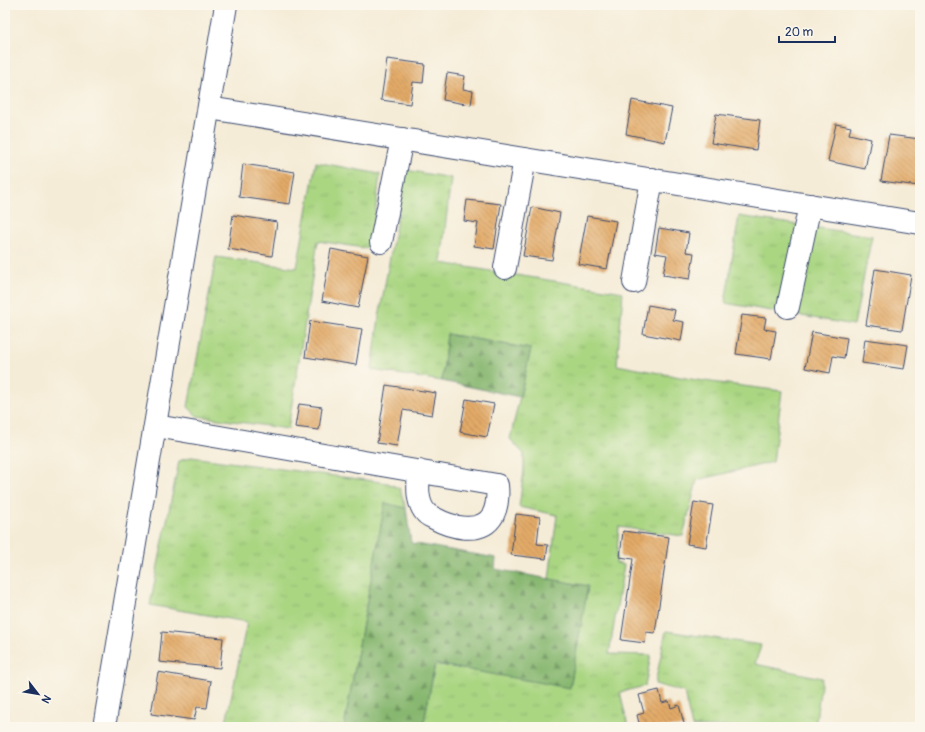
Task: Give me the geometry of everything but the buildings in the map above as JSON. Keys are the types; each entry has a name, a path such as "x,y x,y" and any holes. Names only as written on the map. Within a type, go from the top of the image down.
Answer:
{"street":[{"path":"104,727 226,5"},
{"path":"209,108 920,223"},
{"path":"381,242 402,139"},
{"path":"505,268 525,159"},
{"path":"634,282 652,179"},
{"path":"788,307 810,205"},
{"path":"156,426 419,471"}],"green space":[{"path":"316,162 380,174 371,249 318,241 288,429 197,416 188,407 216,257 297,268"},
{"path":"406,170 451,178 441,263 623,292 617,365 696,380 782,391 773,462 697,480 683,536 619,527 616,563 624,565 609,654 651,655 645,686 620,692 628,727 423,727 435,664 570,687 588,586 549,579 557,515 519,507 524,470 524,454 510,439 531,349 447,334 442,381 372,370 379,317"},
{"path":"739,216 872,236 854,325 725,303"},
{"path":"447,334 531,349 520,397 442,381"},
{"path":"191,457 388,483 400,489 406,508 385,504 344,727 225,727 247,622 150,605 179,461"},
{"path":"385,503 406,508 411,543 496,558 495,569 588,586 570,688 435,664 423,727 344,727"},
{"path":"666,631 761,645 755,664 822,678 815,727 692,727 684,692 655,684"}]}
